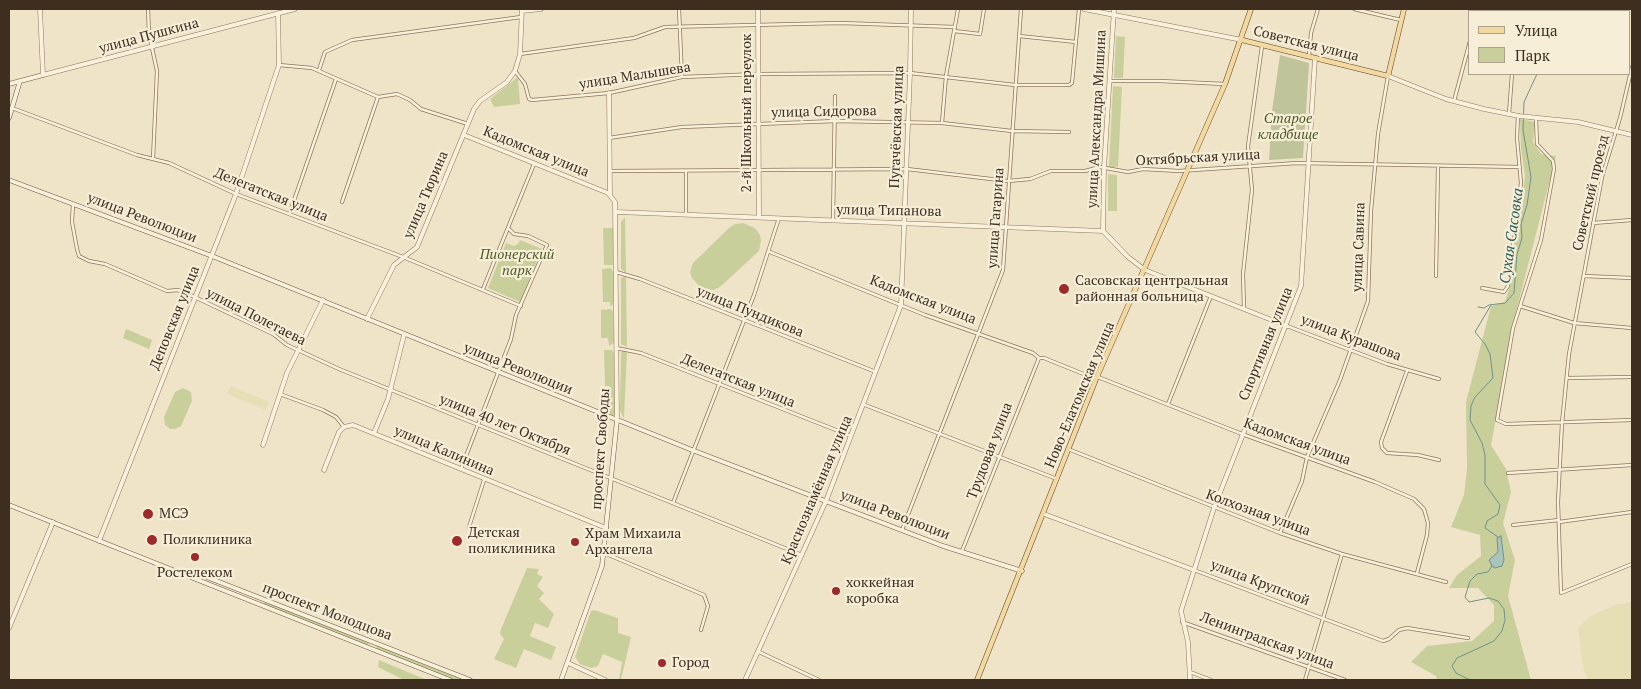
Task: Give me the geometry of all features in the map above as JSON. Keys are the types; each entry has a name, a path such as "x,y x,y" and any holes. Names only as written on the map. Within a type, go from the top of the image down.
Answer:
{"main road":[{"name":"Ново-Елатомская улица","path":"977,680 1097,378 1225,84 1242,40 1251,9"},
{"name":"улица Савина","path":"1388,76 1404,9"},
{"name":"Советская улица","path":"1242,40 1388,76"}],"street":[{"path":"40,9 42,76"},
{"path":"148,9 151,47 157,71 153,159"},
{"name":"улица Пушкина","path":"9,84 278,14 285,10 295,9"},
{"path":"516,71 520,54 522,10 541,9"},
{"path":"679,9 682,77"},
{"name":"2-й Школьный переулок","path":"758,9 759,218"},
{"name":"Пугачёвская улица","path":"901,305 911,9"},
{"path":"942,123 946,76 958,9"},
{"path":"954,31 980,34 984,9"},
{"name":"улица Гагарина","path":"902,530 1002,276 1022,9"},
{"path":"1019,36 1076,42 1079,9"},
{"name":"Советская улица","path":"1084,9 1242,40"},
{"name":"улица Александра Мишина","path":"1103,231 1104,168 1112,14 1114,9"},
{"path":"1309,56 1310,33 1318,9"},
{"path":"1354,9 1401,20"},
{"name":"Деповская улица","path":"99,541 236,194 279,65 278,14"},
{"path":"319,70 325,52 349,41 414,30 521,17"},
{"path":"520,54 600,44 638,37 662,27 841,23 954,27"},
{"name":"улица Малышева","path":"516,71 525,84 529,99 532,100 609,92 682,77 758,74 910,73 1015,85 1071,84 1076,42"},
{"path":"1244,309 1243,274 1252,190 1248,146 1251,110 1262,44"},
{"path":"1454,101 1468,48"},
{"name":"Спортивная улица","path":"1182,622 1181,611 1214,508 1242,434 1298,299 1303,273 1307,164 1315,58"},
{"path":"279,65 319,70 378,98 397,94 421,109 468,124"},
{"name":"улица Тюрина","path":"368,319 394,264 413,252 419,243 477,104 507,82 516,71"},
{"path":"1509,114 1512,75"},
{"name":"Советский проезд","path":"1629,75 1602,177 1574,324 1566,378 1560,471 1561,593 1632,564"},
{"name":"Советская улица","path":"1388,76 1454,101 1509,114 1536,118"},
{"name":"улица Савина","path":"1280,533 1302,481 1307,458 1317,439 1370,291 1370,235 1375,165 1378,134 1388,76"},
{"path":"290,213 336,79"},
{"path":"9,118 20,81"},
{"path":"1109,81 1225,84"},
{"path":"609,92 610,195 615,202 616,212"},
{"path":"833,220 835,96"},
{"path":"342,202 378,98"},
{"name":"Делегатская улица","path":"12,108 137,156 153,159 182,169 236,194 403,257 520,306"},
{"path":"1482,288 1504,292 1508,286 1521,183 1519,116"},
{"path":"1632,134 1563,120 1536,118 1537,144 1553,161 1554,169 1541,240 1511,340 1497,420 1506,424 1632,420"},
{"name":"улица Сидорова","path":"609,138 682,127 758,122 908,121 1012,131 1069,132"},
{"name":"Кадомская улица","path":"464,135 610,195"},
{"path":"483,290 534,164"},
{"name":"Октябрьская улица","path":"611,171 686,172 907,169 1008,181 1030,179 1051,171 1085,171 1104,168 1128,172 1147,168 1188,170 1307,164 1520,167"},
{"path":"1436,276 1438,167"},
{"path":"686,172 686,216"},
{"name":"улица Революции","path":"9,180 212,256 497,373 826,502 962,552 1022,570"},
{"name":"улица Полетаева","path":"73,204 72,222 79,256 88,261 105,264 167,291 178,290 273,334 298,350 339,369"},
{"name":"улица Типанова","path":"616,212 686,216 1006,225 1103,231"},
{"name":"проспект Свободы","path":"561,680 599,578 604,553 617,420 616,212"},
{"path":"673,503 770,252 779,218"},
{"path":"1593,223 1632,220"},
{"path":"460,470 511,339 520,306 547,245 528,236 514,234 509,229"},
{"path":"1103,231 1128,257 1145,270"},
{"name":"Кадомская улица","path":"770,252 901,305 1033,353 1039,358 1044,358 1168,404 1242,434 1375,482 1414,499 1427,514 1428,527 1417,573"},
{"name":"улица Курашова","path":"1145,270 1350,351 1407,371 1440,379"},
{"name":"улица Пундикова","path":"616,272 640,279 876,372"},
{"path":"1584,276 1632,278"},
{"path":"1168,404 1211,296"},
{"path":"263,444 279,393 323,300"},
{"name":"Краснознамённая улица","path":"745,680 826,502 865,404 901,305"},
{"path":"1520,306 1574,324 1632,328"},
{"path":"374,433 390,390 404,335"},
{"name":"Делегатская улица","path":"616,348 642,353 852,436"},
{"name":"Трудовая улица","path":"962,552 1039,358"},
{"name":"улица 40 лет Октября","path":"339,369 802,556"},
{"path":"1407,371 1381,442 1382,448 1387,453 1418,455 1439,460"},
{"path":"1566,378 1632,377"},
{"path":"279,393 323,410 336,417 344,427 338,434 324,470"},
{"path":"865,404 1057,480"},
{"name":"улица Калинина","path":"344,427 355,425 484,480 606,528"},
{"name":"Колхозная улица","path":"1068,449 1280,533 1342,554 1446,582"},
{"path":"1508,473 1632,465"},
{"path":"469,527 484,480"},
{"name":"проспект Молодцова","path":"9,504 450,680"},
{"path":"1514,525 1632,512"},
{"name":"улица Крупской","path":"1044,514 1384,641 1389,639 1398,630 1410,628 1468,638"},
{"path":"9,628 53,522"},
{"path":"604,553 704,595 708,606 701,630"},
{"path":"1305,680 1342,554"},
{"name":"проспект Молодцова","path":"173,570 204,576 470,680"},
{"path":"1182,622 1188,642 1187,659 1190,680"},
{"name":"Ленинградская улица","path":"1182,622 1345,680"},
{"path":"759,652 819,680"},
{"path":"568,663 606,680"},
{"path":"1190,672 1212,680"}],"shaded area":[{"path":"231,386 269,402 266,410 227,394"},
{"path":"1632,602 1632,680 1588,680 1583,667 1578,628 1591,616 1615,605"}],"green space":[{"path":"1116,36 1125,37 1123,78 1114,78"},
{"name":"Старое кладбище","path":"1280,55 1309,63 1303,158 1269,160 1272,111"},
{"path":"518,77 520,104 494,107 490,99"},
{"path":"1113,86 1122,87 1118,167 1109,167"},
{"path":"1520,119 1535,122 1533,142 1541,154 1556,156 1515,316 1491,445 1506,469 1511,492 1503,523 1515,560 1508,596 1531,680 1437,680 1436,676 1411,662 1427,646 1472,641 1494,621 1494,605 1478,588 1449,588 1457,575 1481,556 1480,535 1451,527 1464,495 1467,468 1466,402 1491,306 1505,302 1511,282 1525,176 1521,148"},
{"path":"1108,174 1117,175 1117,211 1108,211"},
{"path":"625,217 626,273 621,269 621,222"},
{"path":"743,223 755,228 760,235 759,251 720,287 713,290 700,287 692,278 690,272 693,263 729,228 735,224"},
{"path":"603,228 613,228 614,230 614,263 612,265 604,265"},
{"name":"Пионерский парк","path":"520,240 542,249 520,302 488,288 506,243 514,246"},
{"path":"611,268 613,272 613,304 610,307 610,302 603,302 602,269"},
{"path":"626,277 627,347 621,344 621,278"},
{"path":"611,309 613,312 614,343 609,346 608,338 601,338 601,310"},
{"path":"126,329 152,340 149,349 123,338"},
{"path":"604,350 612,350 614,353 615,413 612,416 610,415 609,386 605,386"},
{"path":"623,350 627,351 624,419 620,410 621,353"},
{"path":"183,388 191,392 192,401 181,426 170,429 165,425 164,417 175,392"},
{"path":"527,568 539,569 537,574 543,577 537,586 544,593 539,599 554,614 548,628 535,623 530,636 556,647 551,660 524,649 516,668 494,659 504,639 500,634 501,629"},
{"path":"265,602 369,644 367,646 263,605"},
{"path":"594,610 618,618 618,633 631,637 621,680 619,680 622,662 603,654 598,666 591,668 580,664 575,657 591,611"},
{"path":"376,646 464,680 455,680 377,649"},
{"path":"379,660 427,680 404,680 378,667"}],"water":[{"path":"1501,536 1504,560 1502,566 1495,568 1489,560 1498,552 1497,538"}],"waterway":[{"name":"Сухая Сасовка","path":"1478,307 1484,308 1489,305 1505,303 1514,293 1517,254 1522,238 1521,224 1527,205 1531,177 1523,130 1524,102 1537,75"},
{"name":"Сухая Сасовка","path":"1491,305 1475,332 1485,344 1490,354 1493,378 1475,397 1471,406 1470,420 1482,443 1485,455 1485,484 1500,505 1498,514 1487,521 1485,528 1498,537"},
{"name":"Сухая Сасовка","path":"1470,680 1456,673 1452,666 1457,658 1494,641 1502,631 1505,620 1504,609 1498,601 1489,598 1469,602 1465,597 1470,581 1477,574 1488,572 1492,566"}],"place":[{"name":"Сасовская центральная районная больница","path":"1064,289"},
{"name":"МСЭ","path":"148,514"},
{"name":"Поликлиника","path":"152,540"},
{"name":"Детская поликлиника","path":"457,541"},
{"name":"Храм Михаила Архангела","path":"575,542"},
{"name":"Ростелеком","path":"195,557"},
{"name":"хоккейная коробка","path":"836,591"},
{"name":"Город","path":"662,663"}]}
